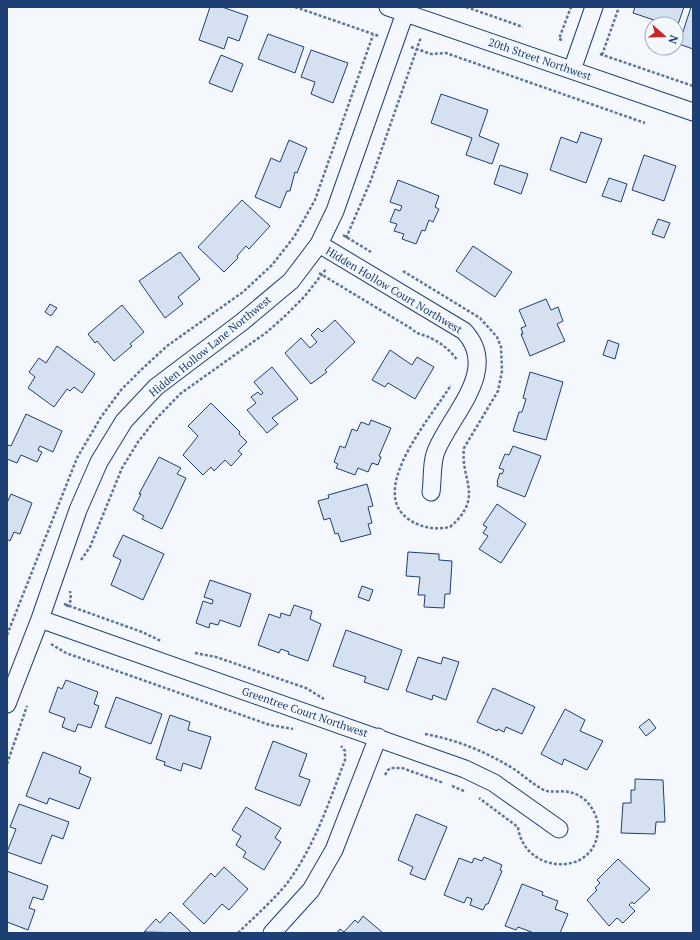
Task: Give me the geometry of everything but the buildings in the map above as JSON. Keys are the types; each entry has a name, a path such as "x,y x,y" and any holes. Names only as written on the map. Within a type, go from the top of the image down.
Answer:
{"street":[{"name":"20th Street Northwest","path":"388,7 693,112"},
{"path":"572,70 594,7"},
{"name":"Hidden Hollow Lane Northwest","path":"7,704 40,619 78,510 99,462 124,421 156,387 242,322 291,280 319,244 335,211 405,13"},
{"name":"Hidden Hollow Court Northwest","path":"319,244 464,331 473,341 477,353 478,368 474,383 436,450 431,492"},
{"name":"Greentree Court Northwest","path":"40,619 378,737 465,769 494,783 559,828"},
{"path":"272,933 311,890 334,850 378,737"}],"path":[{"path":"295,7 383,38"},
{"path":"466,7 523,27"},
{"path":"562,40 559,39 570,7"},
{"path":"619,7 601,54 693,86"},
{"path":"7,635 74,464 87,437 101,417 121,390 142,369 167,346 243,292 272,265 294,237 315,200 374,34"},
{"path":"344,244 369,186 422,34"},
{"path":"407,46 431,54 446,53 645,123"},
{"path":"341,233 372,253"},
{"path":"80,566 90,547 122,468 138,442 156,419 180,394 267,332 305,296 328,267"},
{"path":"398,268 480,318 497,337 503,358 498,391 464,448 463,456 470,490 464,510 450,527 424,527 410,520 400,512 396,504 394,486 404,457 451,383"},
{"path":"315,270 412,329 419,335 426,336 447,348 455,356 458,366"},
{"path":"64,613 70,603 70,594 73,584"},
{"path":"48,651 51,644 66,653 247,717 270,725 299,731"},
{"path":"7,764 28,705"},
{"path":"238,933 276,896 309,849 317,833 345,760 345,751 343,747 338,745"}]}
